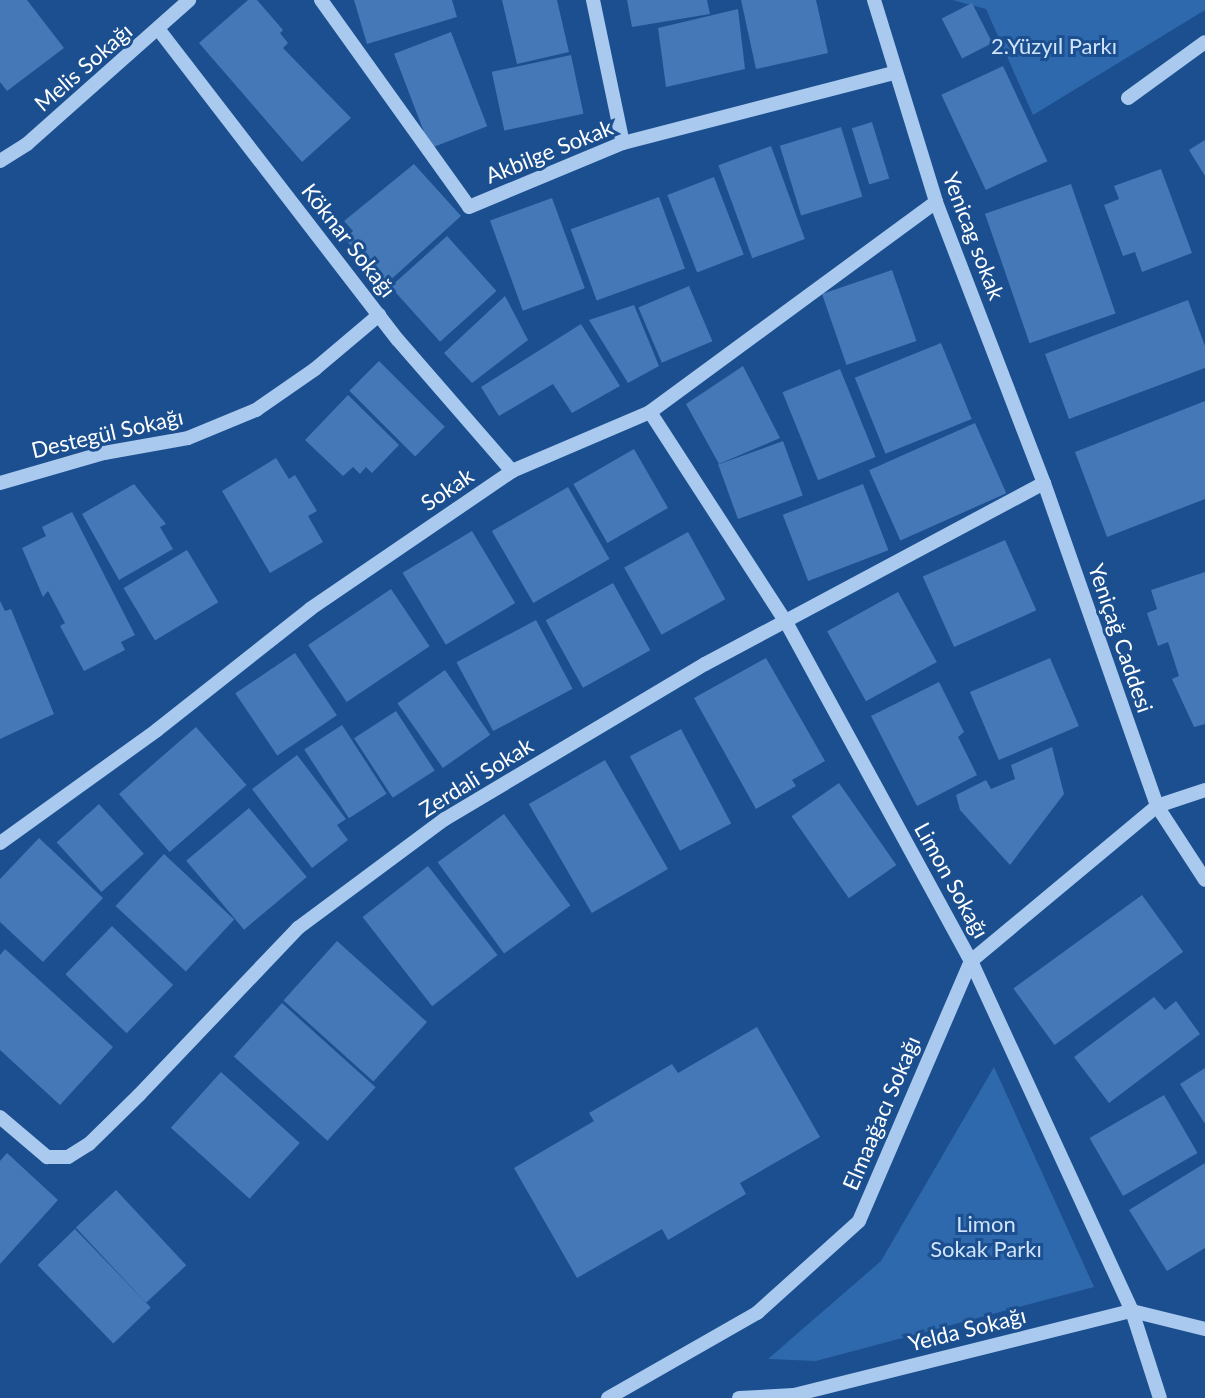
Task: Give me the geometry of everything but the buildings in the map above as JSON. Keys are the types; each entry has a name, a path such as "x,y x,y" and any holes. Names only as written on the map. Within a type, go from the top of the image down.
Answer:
{"street":[{"name":"Melis Sokağı","path":"0,161 159,30 189,0"},
{"name":"Akbilge Sokak","path":"321,0 469,207 623,143 893,73"},
{"path":"593,0 623,143"},
{"name":"Yenicag sokak","path":"874,0 893,73 936,202 1044,483"},
{"name":"Köknar Sokağı","path":"159,30 379,315 512,471"},
{"path":"1128,98 1205,42"},
{"name":"Sokak","path":"0,843 157,730 310,609 512,471 650,412 936,202"},
{"name":"Destegül Sokağı","path":"0,483 104,453 188,438 256,410 315,369 379,315"},
{"name":"Limon Sokağı","path":"650,412 786,622 971,961 1132,1311 1160,1398"},
{"name":"Zerdali Sokak","path":"0,1117 47,1157 68,1157 89,1144 298,928 445,819 786,622 1044,483"},
{"name":"Yeniçağ Caddesi","path":"1044,483 1157,806 1205,880"},
{"path":"1157,806 1205,790"},
{"name":"Elmaağacı Sokağı","path":"608,1398 757,1313 859,1221 971,961 1157,806"},
{"name":"Yelda Sokağı","path":"739,1398 794,1396 1132,1311 1205,1329"}],"green space":[{"name":"2.Yüzyıl Parkı","path":"952,0 1205,0 1205,10 1033,115 986,9"},
{"name":"Limon Sokak Parkı","path":"994,1067 1094,1287 816,1361 768,1359 881,1261"}]}
